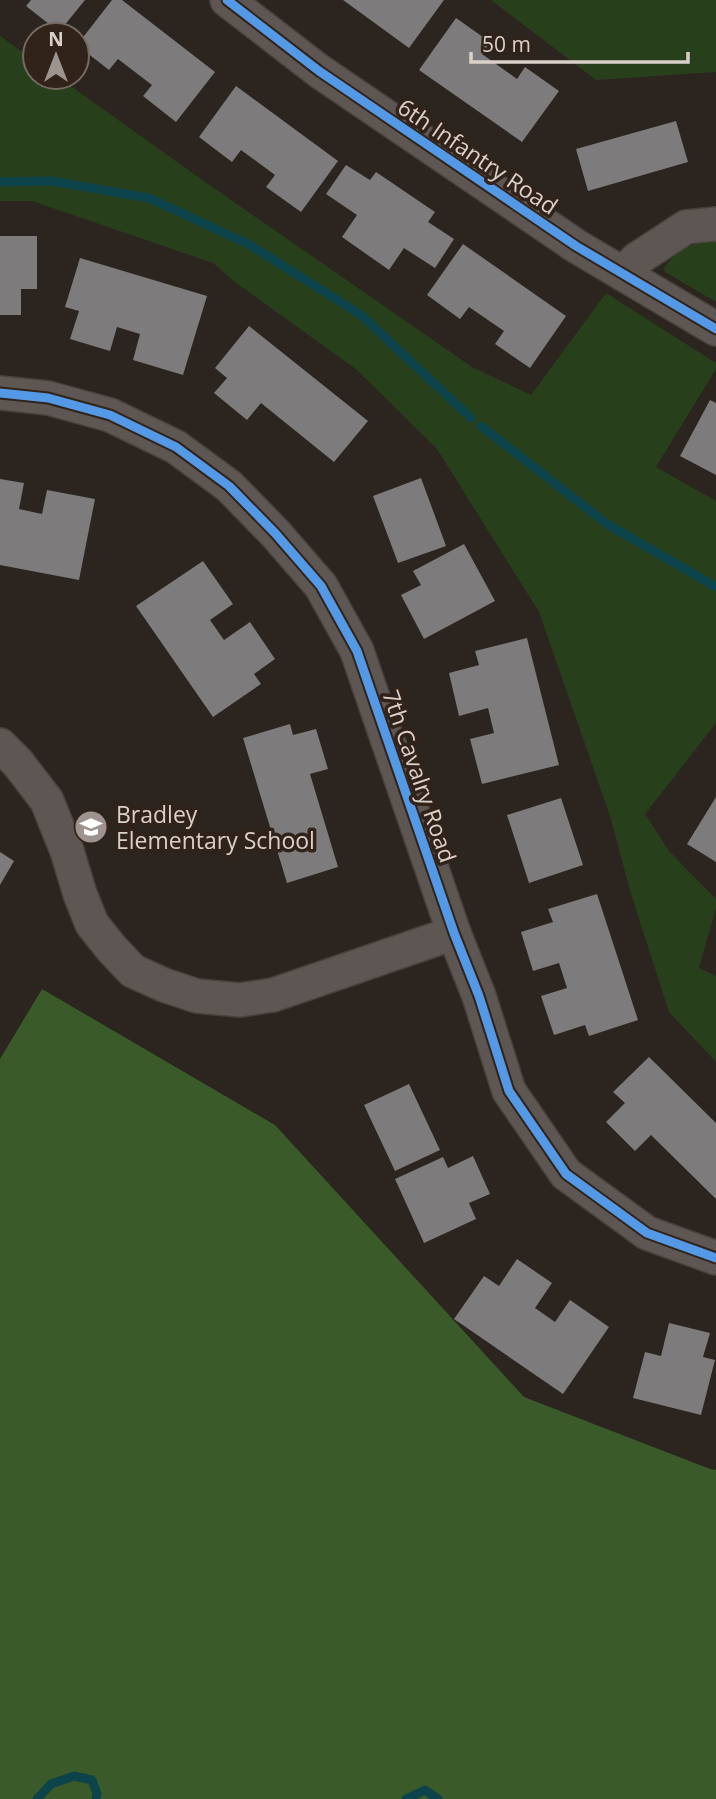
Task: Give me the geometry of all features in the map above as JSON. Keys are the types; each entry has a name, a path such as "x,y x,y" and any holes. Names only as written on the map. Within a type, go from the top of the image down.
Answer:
{"street":[{"name":"6th Infantry Road","path":"227,0 330,79 576,246 716,329"},
{"path":"623,274 637,259 686,227 716,224"},
{"name":"7th Cavalry Road","path":"0,393 48,398 110,415 176,447 229,486 321,586 357,651 454,933 479,996 509,1091 566,1174 647,1233 716,1258"},
{"path":"0,745 47,801 92,924 111,949 133,971 164,985 197,996 240,1000 273,995 454,933"}],"green space":[{"path":"491,0 716,0 716,72 596,80"},
{"path":"0,36 21,51 21,91 78,91 472,367 531,395 606,293 716,363 716,369 656,467 716,501 716,723 645,814 669,851 716,899 716,908 699,968 716,976 716,1062 669,1012 631,894 610,816 539,612 437,449 357,370 235,282 213,263 32,201 0,201"},
{"path":"700,242 716,242 716,302 665,272 664,267 680,250"},
{"path":"42,989 275,1125 524,1397 716,1470 716,1799 0,1799 0,1059"}],"building":[{"path":"31,0 85,0 68,21 45,21 26,6"},
{"path":"112,0 122,0 215,72 176,122 143,96 152,85 118,59 109,70 91,56 91,27"},
{"path":"343,0 444,0 409,48"},
{"path":"456,18 490,42 482,54 517,79 525,67 559,91 522,142 419,70"},
{"path":"236,86 338,161 301,212 266,187 275,175 241,150 232,162 199,137"},
{"path":"676,121 688,162 588,191 576,149"},
{"path":"346,165 370,180 376,172 435,212 428,222 454,239 435,268 404,248 389,270 342,237 357,215 326,194"},
{"path":"0,236 37,236 37,289 21,289 21,315 0,315"},
{"path":"463,244 566,316 530,368 495,344 504,331 469,307 460,319 427,295"},
{"path":"80,258 207,296 183,375 133,360 140,334 117,327 110,351 70,339 79,311 65,307"},
{"path":"249,326 368,421 334,462 261,403 247,420 214,393 227,378 215,368"},
{"path":"710,400 716,403 716,475 680,456"},
{"path":"421,478 446,546 398,563 373,496"},
{"path":"0,479 24,483 19,509 42,514 47,490 95,499 79,580 0,565"},
{"path":"464,544 495,601 424,639 401,595 421,585 413,571"},
{"path":"203,561 233,604 210,620 224,640 250,622 275,659 254,674 261,684 213,717 136,606"},
{"path":"527,638 559,765 482,784 470,739 494,733 488,708 459,716 449,673 479,665 475,651"},
{"path":"290,724 293,735 316,729 328,769 310,774 338,867 287,883 243,738"},
{"path":"716,797 716,862 687,844"},
{"path":"561,798 583,865 529,883 507,815"},
{"path":"0,852 14,861 0,885"},
{"path":"597,894 638,1020 589,1036 585,1025 554,1035 541,996 567,988 559,963 533,971 521,932 553,922 548,909"},
{"path":"649,1057 716,1123 716,1199 651,1135 635,1151 606,1122 625,1103 613,1092"},
{"path":"409,1084 440,1150 395,1171 364,1105"},
{"path":"473,1156 490,1194 469,1203 476,1219 424,1243 395,1179 443,1157 448,1168"},
{"path":"517,1259 552,1283 535,1308 555,1322 570,1300 609,1327 563,1394 454,1319 484,1276 499,1286"},
{"path":"669,1323 710,1333 703,1357 715,1360 701,1415 633,1398 645,1352 661,1356"}],"waterway":[{"path":"0,182 51,181 149,198 250,245 361,315 471,418"},
{"path":"481,426 607,524 716,587"},
{"path":"37,1799 51,1784 74,1776 92,1780 96,1799"},
{"path":"406,1799 425,1790 438,1799"}],"cycle path":[{"path":"227,0 319,71 576,246 716,329"},
{"path":"0,393 48,398 110,415 176,447 229,486 321,586 357,651 454,933 479,996 509,1091 566,1174 647,1233 716,1258"}],"place":[{"name":"Bradley Elementary School","path":"91,827"}]}
